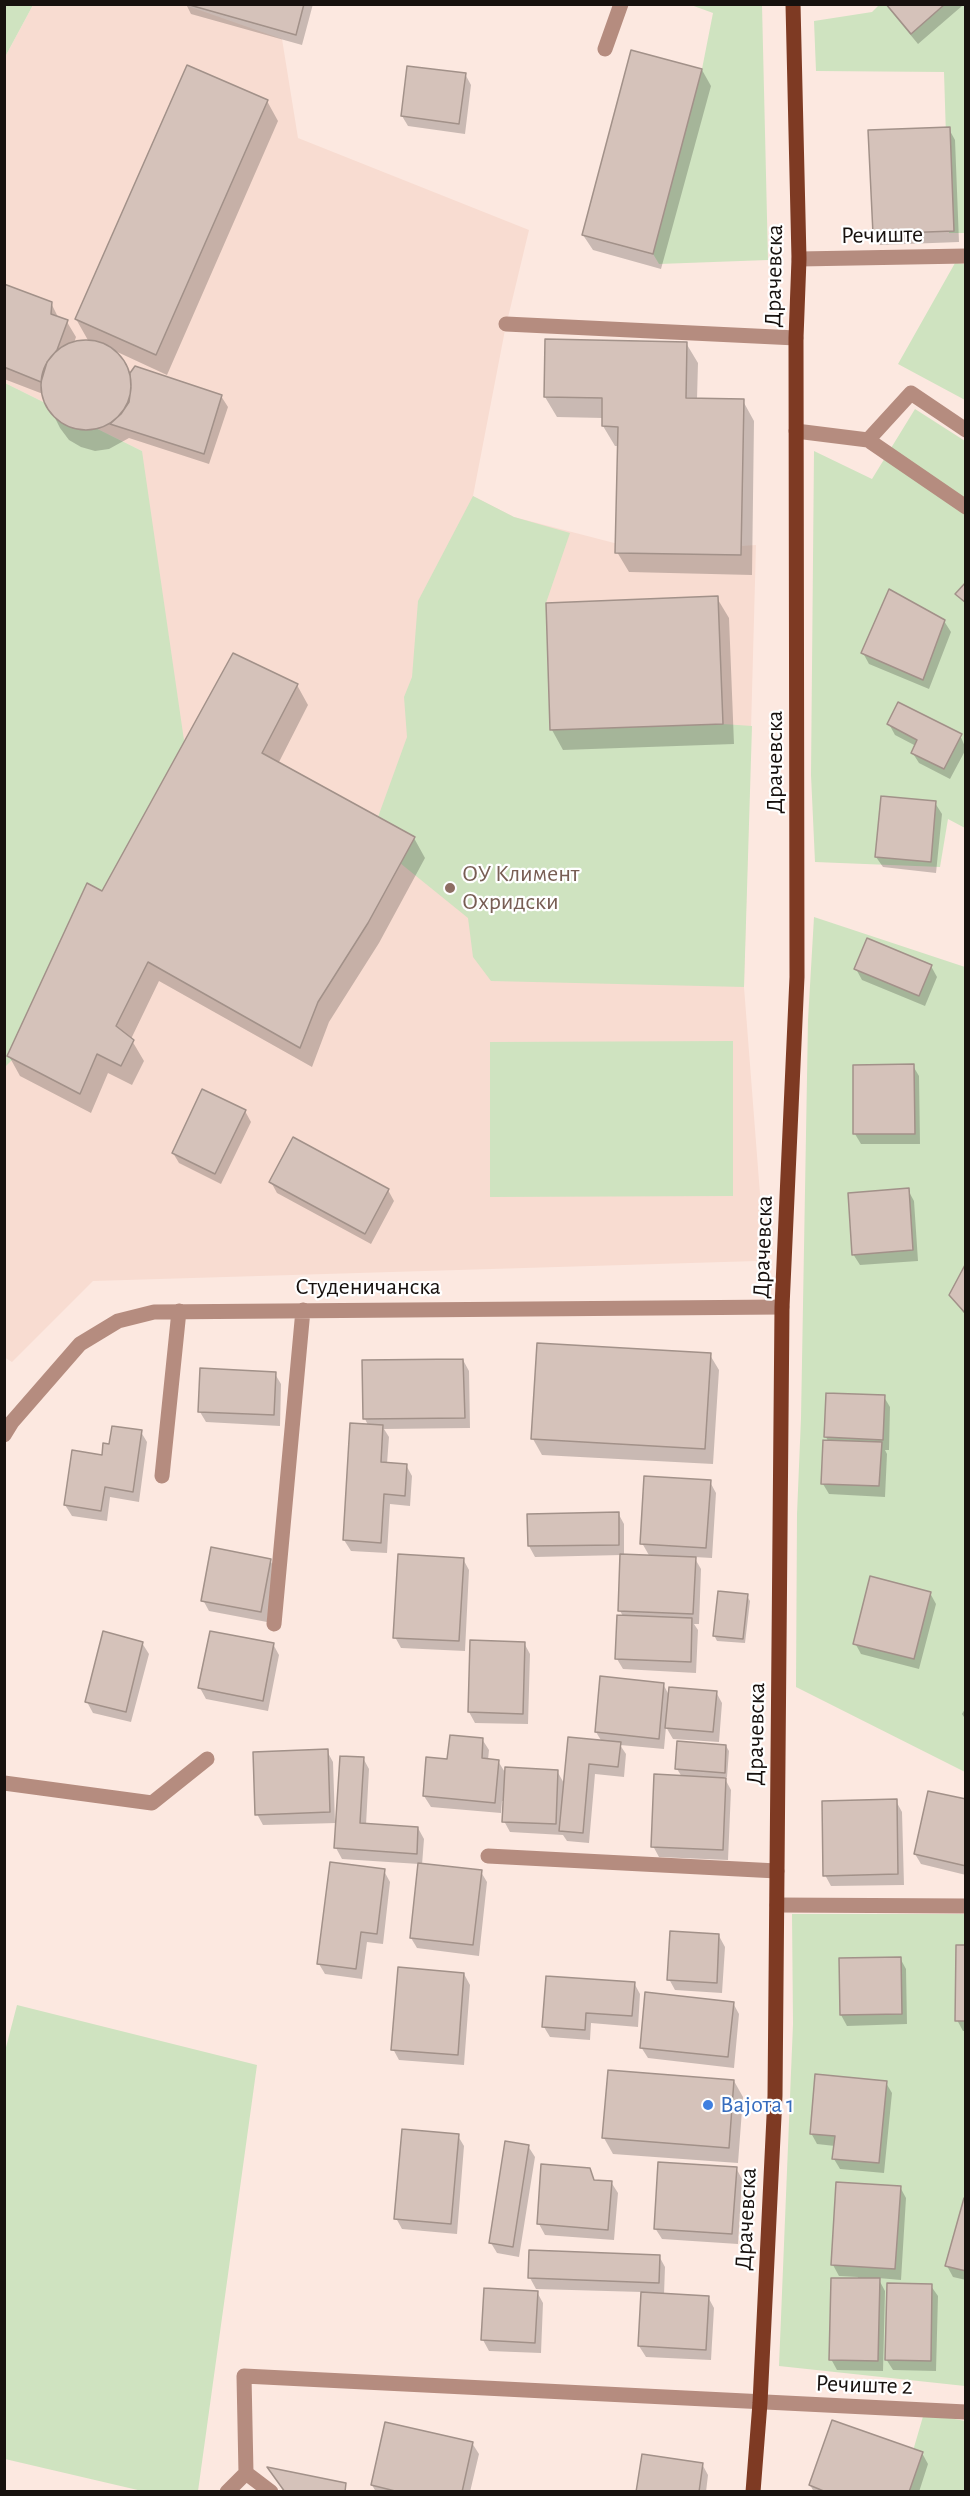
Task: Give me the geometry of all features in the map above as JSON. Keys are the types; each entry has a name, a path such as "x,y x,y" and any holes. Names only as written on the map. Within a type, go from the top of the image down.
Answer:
{"main road":[{"name":"Драчевска","path":"753,2492 760,2403 775,2096 782,1307 797,977 796,338 799,259 793,4"}],"street":[{"path":"605,49 621,4"},
{"name":"Речиште","path":"799,259 966,256"},
{"path":"506,324 796,338"},
{"path":"868,440 911,393 966,430"},
{"path":"796,431 868,440 966,507"},
{"name":"Студеничанска","path":"4,1436 12,1422 80,1344 118,1321 154,1312 782,1307"},
{"path":"274,1624 303,1310"},
{"path":"162,1476 179,1311"},
{"path":"4,1783 152,1803 207,1759"},
{"path":"489,1856 777,1871"},
{"path":"777,1905 966,1906"},
{"name":"Речиште 2","path":"246,2473 244,2376 966,2412"},
{"path":"227,2492 246,2473 271,2492"}],"shaded area":[{"name":"ОУ Климент Охридски","path":"33,5 185,5 282,39 298,138 529,230 505,330 473,496 514,517 649,552 756,545 744,987 760,1194 757,1261 93,1281 12,1362 4,1357 4,1067 112,960 142,451 5,383 5,57"}],"green space":[{"path":"4,5 33,5 5,57"},
{"path":"691,5 762,5 768,260 659,264 653,254 702,69 713,13"},
{"path":"879,5 965,5 965,233 949,233 944,72 816,71 814,21 872,12"},
{"path":"955,263 965,264 965,400 898,364"},
{"path":"5,383 142,451 195,816 112,960 5,1067"},
{"path":"915,409 965,441 965,828 948,819 940,867 815,862 811,775 814,451 872,479"},
{"path":"473,496 514,517 570,533 546,603 550,730 723,724 752,726 744,987 491,981 473,957 468,918 400,863 415,837 378,817 407,737 404,697 412,677 418,601"},
{"path":"814,917 965,967 965,1772 796,1687 797,1514 801,1418 808,1020"},
{"path":"733,1041 733,1196 490,1197 490,1042"},
{"path":"792,1914 965,1914 965,2386 779,2366 793,2024"},
{"path":"17,2005 257,2065 198,2491 142,2491 5,2459 4,2055"},
{"path":"924,2413 965,2421 965,2491 901,2492"}],"building":[{"path":"186,4 304,4 296,35"},
{"path":"886,4 945,4 911,34"},
{"path":"631,50 702,69 653,254 582,235"},
{"path":"187,65 268,100 156,355 75,319"},
{"path":"407,66 466,73 459,124 401,116"},
{"path":"950,127 954,231 873,234 868,130"},
{"path":"4,284 52,302 51,314 68,320 57,350 47,362 41,382 4,367"},
{"path":"545,339 687,342 686,398 744,399 741,555 615,553 618,427 602,426 602,398 544,397"},
{"path":"86,340 103,343 118,353 128,368 131,385 128,402 118,417 103,427 86,430 69,427 54,417 44,402 41,385 44,368 54,353 69,343"},
{"path":"135,366 222,395 204,454 110,424 129,402 130,373"},
{"path":"966,582 966,603 955,594"},
{"path":"889,589 945,620 923,680 861,653"},
{"path":"718,596 723,724 550,730 546,603"},
{"path":"233,653 298,684 262,753 415,837 368,923 318,1002 300,1048 148,962 116,1026 134,1040 121,1066 97,1054 80,1094 7,1056 87,883 102,891"},
{"path":"898,702 962,734 944,769 911,753 917,740 887,724"},
{"path":"881,796 936,801 931,862 875,857"},
{"path":"867,938 932,965 919,996 854,969"},
{"path":"914,1064 915,1134 853,1134 853,1065"},
{"path":"202,1089 246,1110 215,1174 172,1153"},
{"path":"293,1137 389,1189 365,1234 269,1182"},
{"path":"909,1188 913,1250 852,1255 848,1193"},
{"path":"966,1263 966,1314 949,1295"},
{"path":"537,1343 711,1353 705,1449 531,1439"},
{"path":"463,1359 465,1418 363,1419 362,1360"},
{"path":"200,1368 276,1372 274,1415 198,1412"},
{"path":"826,1393 885,1395 883,1440 824,1437"},
{"path":"350,1423 383,1425 381,1462 407,1464 405,1496 384,1494 381,1543 343,1540"},
{"path":"112,1426 142,1430 133,1492 105,1487 101,1511 64,1505 72,1450 102,1455 103,1443 109,1444"},
{"path":"823,1440 882,1442 879,1486 821,1484"},
{"path":"644,1476 711,1480 706,1548 640,1544"},
{"path":"619,1512 619,1545 528,1546 527,1514"},
{"path":"211,1547 271,1559 261,1612 201,1601"},
{"path":"398,1554 464,1558 459,1641 393,1638"},
{"path":"620,1554 696,1557 693,1614 618,1611"},
{"path":"870,1576 931,1592 914,1659 853,1644"},
{"path":"718,1591 748,1594 743,1639 713,1636"},
{"path":"617,1615 692,1618 691,1662 615,1659"},
{"path":"103,1631 143,1642 126,1712 85,1702"},
{"path":"210,1631 274,1643 263,1701 198,1688"},
{"path":"470,1640 525,1642 523,1714 468,1712"},
{"path":"600,1676 664,1683 659,1739 595,1732"},
{"path":"669,1687 717,1691 713,1732 665,1728"},
{"path":"450,1735 483,1738 482,1758 499,1760 495,1803 423,1796 426,1757 447,1759"},
{"path":"568,1737 621,1742 618,1767 589,1764 583,1833 559,1831"},
{"path":"677,1741 726,1745 725,1773 675,1769"},
{"path":"328,1749 330,1812 255,1815 253,1752"},
{"path":"340,1756 364,1757 360,1823 418,1827 417,1854 334,1848"},
{"path":"505,1767 558,1770 556,1824 502,1822"},
{"path":"654,1774 726,1778 723,1850 651,1847"},
{"path":"928,1791 966,1799 966,1866 914,1854"},
{"path":"897,1799 898,1874 823,1876 822,1801"},
{"path":"330,1862 385,1869 377,1934 361,1932 356,1969 317,1964"},
{"path":"418,1863 482,1870 473,1945 410,1938"},
{"path":"670,1931 719,1934 717,1983 667,1980"},
{"path":"956,1945 966,1945 966,2021 955,2021"},
{"path":"901,1957 902,2014 840,2015 839,1958"},
{"path":"398,1967 464,1973 458,2055 391,2050"},
{"path":"546,1976 635,1982 632,2016 586,2013 585,2030 542,2027"},
{"path":"645,1992 734,2002 728,2057 640,2048"},
{"path":"608,2070 734,2080 729,2148 602,2138"},
{"path":"815,2074 887,2081 879,2163 832,2159 835,2136 810,2134"},
{"path":"402,2129 459,2134 451,2224 394,2219"},
{"path":"505,2141 529,2145 513,2247 489,2243"},
{"path":"658,2162 737,2167 732,2234 654,2229"},
{"path":"541,2164 590,2168 594,2180 612,2181 608,2230 537,2224"},
{"path":"836,2182 901,2186 895,2269 831,2265"},
{"path":"964,2198 966,2198 966,2271 945,2266"},
{"path":"529,2250 660,2255 659,2283 528,2278"},
{"path":"831,2278 880,2278 878,2361 829,2360"},
{"path":"887,2283 932,2284 931,2361 885,2360"},
{"path":"484,2288 538,2291 535,2343 481,2340"},
{"path":"641,2292 709,2296 706,2350 638,2346"},
{"path":"832,2420 923,2452 909,2492 826,2492 809,2485"},
{"path":"385,2422 473,2442 462,2492 399,2492 371,2485"},
{"path":"642,2454 703,2463 699,2492 636,2492"},
{"path":"267,2467 346,2483 345,2492 285,2492"}],"place":[{"name":"ОУ Климент Охридски","path":"450,888"},
{"name":"Вајота 1","path":"708,2105"}]}
